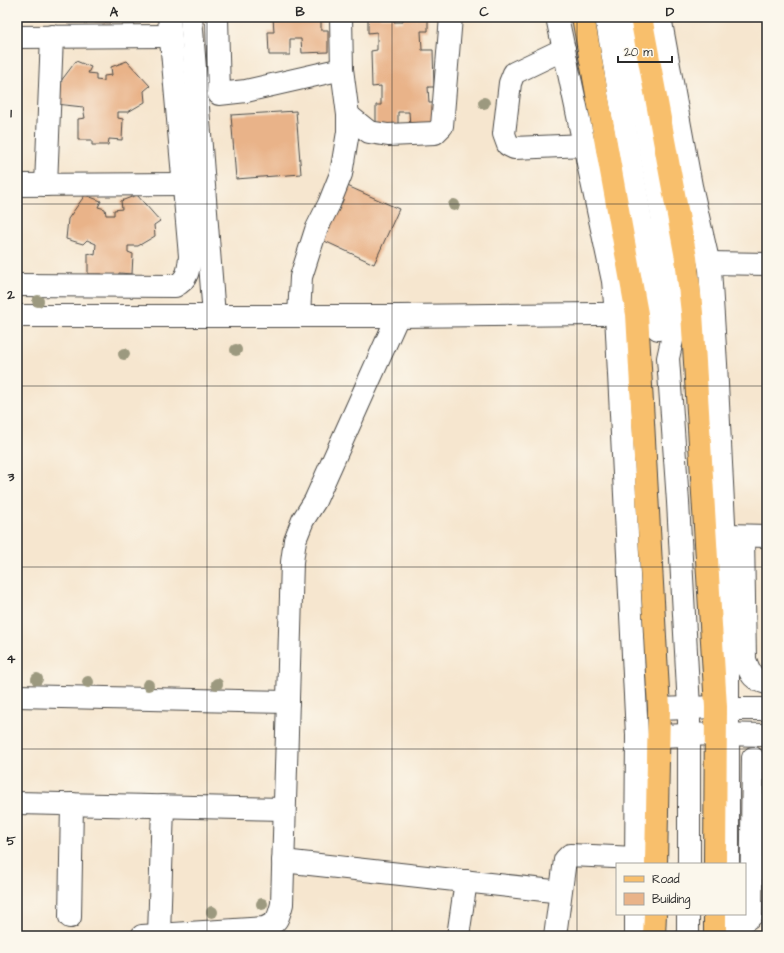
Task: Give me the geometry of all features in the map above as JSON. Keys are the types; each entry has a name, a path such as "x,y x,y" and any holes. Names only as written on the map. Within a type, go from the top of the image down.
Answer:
{"main road":[{"path":"583,17 655,314 724,535 722,758 715,863"},
{"path":"641,17 686,258 655,314 659,736 646,862"},
{"path":"654,936 655,915"}],"street":[{"path":"17,285 175,286 182,282 188,272 190,256 191,194 197,96 191,17"},
{"path":"217,17 219,94"},
{"path":"299,316 301,277 316,230 329,204 341,174 348,132 348,115 342,69 341,17"},
{"path":"348,115 369,132 388,135 434,133 442,126 450,17"},
{"path":"558,17 614,281 674,331 668,358 689,708 689,863"},
{"path":"606,17 655,314"},
{"path":"555,936 565,860 570,855 646,862 637,735 655,314 662,216 644,113 624,17"},
{"path":"660,17 691,186 709,263 724,535 745,660 750,672 757,681 767,683"},
{"path":"17,37 52,36 170,27 191,194 214,316"},
{"path":"46,185 52,36"},
{"path":"564,49 514,72 510,83 504,134 508,145 514,148 585,145"},
{"path":"197,96 246,91 342,69"},
{"path":"17,185 46,185 191,194"},
{"path":"709,263 767,264"},
{"path":"17,330 17,316 713,315"},
{"path":"163,806 151,935 264,928 274,923 279,915 282,904 292,562 295,540 303,520 318,494 398,316"},
{"path":"724,535 767,536"},
{"path":"17,696 288,702"},
{"path":"659,709 767,709"},
{"path":"659,736 689,734 767,735"},
{"path":"722,925 744,921 751,916 760,759 722,758 728,863"},
{"path":"17,803 284,809"},
{"path":"70,917 72,804"},
{"path":"283,861 553,891"},
{"path":"458,936 466,881"},
{"path":"636,915 636,936"},
{"path":"688,915 688,936"}],"building":[{"path":"94,17 111,17 110,23 95,22"},
{"path":"273,17 321,17 321,30 328,30 328,52 302,53 301,39 290,39 290,55 269,55 268,32 274,32"},
{"path":"368,17 394,17 394,22 403,22 403,17 428,17 428,31 421,31 422,50 433,50 434,87 428,87 429,103 436,103 436,125 410,126 409,112 398,112 398,128 376,128 376,105 381,105 381,86 372,87 371,51 377,50 377,32 368,33"},
{"path":"76,61 91,67 88,73 96,74 96,80 104,81 104,76 112,75 111,67 127,61 150,86 144,91 145,102 128,112 118,112 118,118 123,119 122,140 109,139 108,145 92,145 92,140 78,140 78,119 85,118 83,107 56,104 58,85"},
{"path":"296,111 301,174 236,179 231,115"},
{"path":"343,184 399,209 374,264 318,238"},
{"path":"85,195 101,201 98,207 105,209 106,215 114,215 114,210 122,209 121,201 137,195 160,221 154,225 155,236 138,246 128,246 128,252 133,254 132,274 119,273 118,279 102,279 102,274 88,274 88,253 95,255 96,244 87,240 83,244 66,239 68,219"}]}
